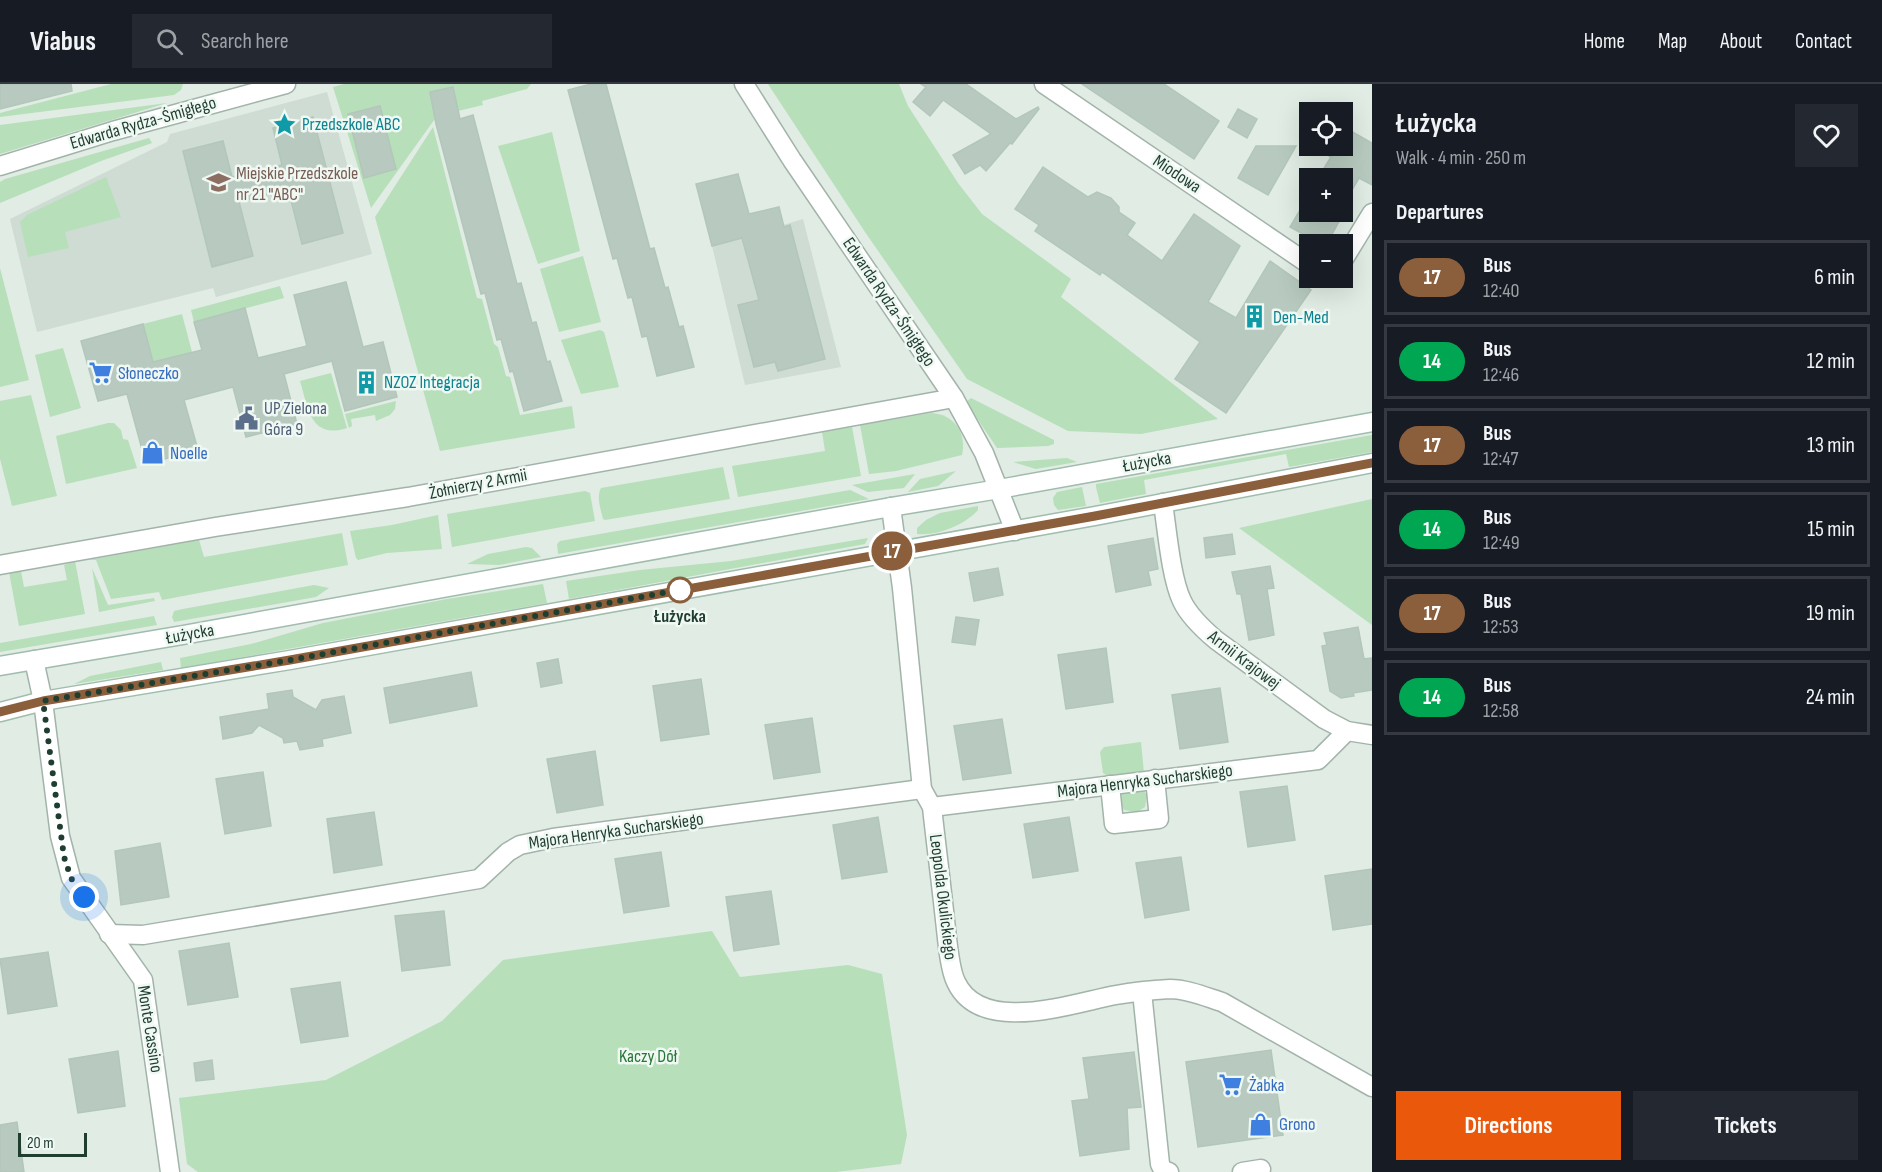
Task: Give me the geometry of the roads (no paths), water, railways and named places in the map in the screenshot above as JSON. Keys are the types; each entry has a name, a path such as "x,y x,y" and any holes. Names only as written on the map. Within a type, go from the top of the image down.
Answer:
{"street":[{"name":"Edwarda Rydza-Śmigłego","path":"3,165 113,131 286,84"},
{"name":"Edwarda Rydza-Śmigłego","path":"744,84 792,160 954,398 984,453 1015,531"},
{"name":"Miodowa","path":"1044,84 1299,257"},
{"path":"1353,244 1372,213"},
{"name":"Żołnierzy 2 Armii","path":"0,565 215,527 408,497 954,398"},
{"name":"Łużycka","path":"0,666 1372,422"},
{"path":"0,712 43,701 281,662 897,550 1015,531 1372,463"},
{"name":"Armii Krajowej","path":"1163,503 1174,572 1182,601 1200,626 1324,719 1347,731 1372,735"},
{"name":"Leopolda Okulickiego","path":"891,507 922,789 932,807 947,942 955,981 964,995 979,1006 1004,1012 1031,1013 1142,992 1172,989 1197,994 1222,1002 1372,1087"},
{"name":"Monte Cassino","path":"34,660 43,701 64,857 71,878 143,980 170,1172"},
{"name":"Majora Henryka Sucharskiego","path":"932,807 1318,760 1347,731"},
{"path":"1110,785 1114,824 1160,819 1155,779"},
{"name":"Majora Henryka Sucharskiego","path":"110,934 143,934 479,879 508,852 520,845 553,838 922,789"},
{"path":"1142,992 1160,1164 1165,1171"},
{"path":"1242,1172 1261,1169"}],"place":[{"name":"Przedszkole ABC","path":"284,124"},
{"name":"Miejskie Przedszkole nr 21 \"ABC\"","path":"218,183"},
{"name":"Den-Med","path":"1255,317"},
{"name":"Słoneczko","path":"100,373"},
{"name":"NZOZ Integracja","path":"366,382"},
{"name":"UP Zielona Góra 9","path":"246,418"},
{"name":"Noelle","path":"152,453"},
{"name":"Łużycka","path":"680,590"},
{"name":"Żabka","path":"1231,1085"},
{"name":"Grono","path":"1261,1124"}],"park label":[{"name":"Kaczy Dół","path":"648,1056"}]}
